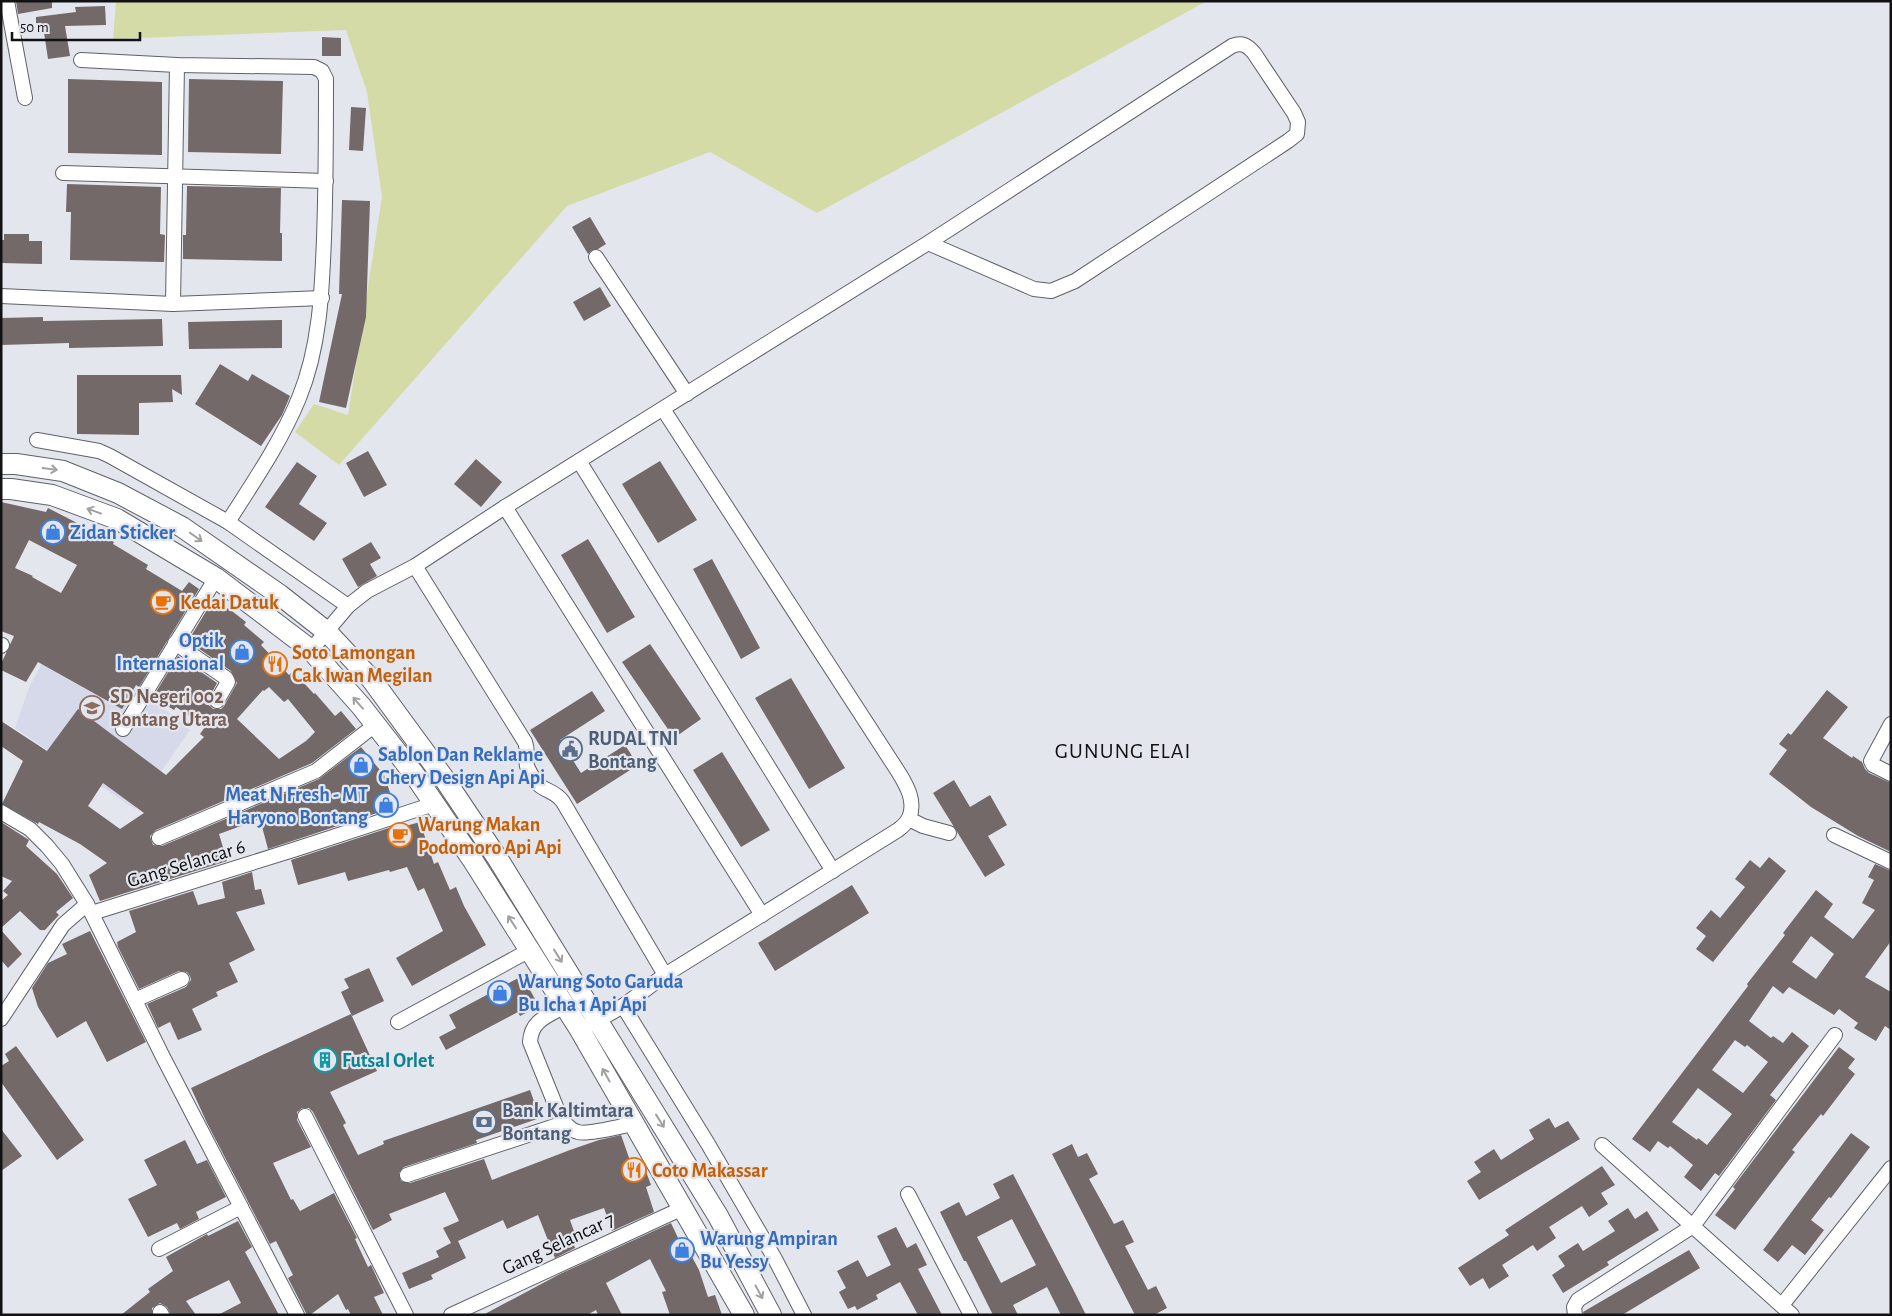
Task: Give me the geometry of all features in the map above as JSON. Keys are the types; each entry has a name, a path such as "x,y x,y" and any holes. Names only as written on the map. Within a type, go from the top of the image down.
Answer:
{"main road":[{"path":"1,464 16,464 63,471 118,493 182,528 280,595 327,632 372,680 443,777 498,859 718,1216 772,1315"},
{"path":"1,489 11,488 52,495 117,519 216,578 311,650 375,724 414,774 530,950 580,1030 744,1315"}],"street":[{"path":"7,1 25,98"},
{"path":"311,650 348,606 367,591 415,566 505,507 928,243 1239,44 1248,46 1254,52 1298,122 1297,134 1288,141 1075,281 1051,291 1034,289 928,243"},
{"path":"80,60 177,65 314,67 322,71 326,78 326,181 322,298 307,377 300,397 278,444 228,522"},
{"path":"173,304 177,65"},
{"path":"63,173 326,181"},
{"path":"596,257 687,394"},
{"path":"1,296 173,304 322,298"},
{"path":"580,1030 623,1006 665,975 898,830 909,819 911,804 909,789 663,409"},
{"path":"37,440 99,451 228,522 348,606"},
{"path":"579,461 833,871"},
{"path":"505,507 762,915"},
{"path":"415,566 525,742 528,750 526,764 537,783 559,795 665,975"},
{"path":"123,728 216,578"},
{"path":"175,643 226,678 228,685 217,701"},
{"path":"159,838 316,771 375,724"},
{"path":"1891,724 1871,761 1874,765 1891,774"},
{"name":"Gang Selancar 6","path":"89,909 303,847 434,804"},
{"path":"1,812 30,829 47,846 62,864 89,909 297,1315"},
{"path":"909,819 923,826 949,833"},
{"path":"1834,834 1891,862"},
{"path":"1,1020 59,931 72,916 89,909"},
{"path":"398,1022 530,950"},
{"path":"135,1000 182,979"},
{"path":"565,1006 535,1024 530,1032 530,1042 564,1123 580,1133 633,1124"},
{"path":"623,1006 708,1144 775,1259 804,1315"},
{"path":"1575,1315 1574,1307 1578,1300 1693,1226 1835,1035"},
{"path":"306,1116 406,1315"},
{"path":"407,1174 564,1123"},
{"path":"1602,1145 1787,1310 1891,1168"},
{"path":"908,1194 971,1315"},
{"path":"159,1249 241,1206"},
{"name":"Gang Selancar 7","path":"450,1315 683,1208"}],"shaded area":[{"name":"SD Negeri 002 Bontang Utara","path":"55,638 141,686 139,689 190,730 135,809 15,728 29,688"}],"green space":[{"path":"116,1 1207,1 817,213 710,152 567,206 339,465 295,432 314,404 348,415 382,197 367,92 346,30 113,39"}],"building":[{"path":"16,1 52,1 52,8 18,14"},
{"path":"105,6 106,25 65,26 70,56 48,59 43,26 36,26 36,17 76,12 75,7"},
{"path":"322,37 341,38 341,56 322,56"},
{"path":"68,79 162,82 162,155 68,153"},
{"path":"189,79 283,81 281,154 188,152"},
{"path":"351,107 366,108 363,151 349,150"},
{"path":"67,184 161,187 160,234 165,235 164,262 70,260 71,212 66,212"},
{"path":"187,186 281,188 280,233 282,233 282,261 183,259 183,235 186,235"},
{"path":"342,200 370,201 366,317 346,408 319,402 342,294 339,294"},
{"path":"590,217 606,244 592,250 588,254 572,227"},
{"path":"4,234 29,234 29,241 42,241 42,264 1,263 1,240 4,240"},
{"path":"600,287 611,306 584,321 573,302"},
{"path":"43,317 43,321 162,319 163,346 69,348 69,343 1,345 1,318"},
{"path":"282,320 282,348 189,349 188,322"},
{"path":"220,364 248,381 252,374 290,396 282,415 261,446 195,404"},
{"path":"77,375 181,375 182,395 172,389 173,402 139,403 139,435 77,434"},
{"path":"368,451 387,485 364,497 346,463"},
{"path":"476,459 502,482 481,507 454,484"},
{"path":"660,461 697,520 658,543 622,484"},
{"path":"297,462 317,476 299,504 327,523 314,541 265,507"},
{"path":"1,502 46,512 48,508 114,542 113,544 148,565 146,569 182,591 189,582 199,589 139,687 136,685 122,709 38,662 26,682 1,670 1,664 14,636 1,631","holes":["29,540 77,565 61,593 33,576 15,568"]},
{"path":"588,539 635,617 607,633 561,555"},
{"path":"371,542 381,558 370,564 377,576 358,587 342,559"},
{"path":"712,559 760,648 741,659 693,569"},
{"path":"213,600 226,610 228,608 246,622 244,625 264,642 261,645 289,675 293,671 335,716 341,711 356,729 312,763 156,830 150,836 153,845 162,846 319,779 361,747 384,775 395,807 268,849 260,819 219,834 227,861 100,901 89,875 107,863 80,844 2,804 23,761 1,746 1,721 47,751 78,709 166,775 204,737 200,734 205,727 176,707 174,710 153,697 178,656 217,683 208,700 209,705 213,709 221,709 224,706 237,683 231,671 188,641","holes":["269,687 284,702 288,699 315,732 306,741 279,759 237,719 263,690","103,783 144,813 120,829 88,806"]},
{"path":"650,644 701,719 674,738 622,662"},
{"path":"791,678 845,768 809,789 755,698"},
{"path":"1827,690 1848,707 1823,738 1852,758 1853,756 1862,762 1869,773 1891,783 1891,852 1858,836 1811,807 1769,774 1787,750 1779,744 1788,733 1791,735"},
{"path":"592,691 605,711 560,740 581,773 625,745 638,765 577,804 530,730"},
{"path":"722,752 770,830 741,847 693,770"},
{"path":"954,780 970,807 990,795 1007,825 988,836 1005,865 985,877 933,793"},
{"path":"1,822 29,840 26,846 57,874 73,898 56,912 59,915 45,930 40,930 20,911 1,928 1,901 8,895 3,891 12,881 1,876"},
{"path":"420,822 434,864 438,862 450,890 456,887 464,906 486,945 412,986 396,958 443,931 424,888 418,891 407,867 348,881 345,872 298,885 291,860 401,824 402,827"},
{"path":"1769,857 1786,871 1713,962 1696,949 1706,936 1696,928 1711,910 1720,918 1745,887 1735,879 1750,860 1760,868"},
{"path":"1875,864 1891,871 1891,941 1865,977 1891,992 1891,1030 1885,1026 1876,1041 1854,1028 1858,1023 1839,1009 1834,1015 1789,987 1783,994 1773,986 1749,1021 1771,1038 1773,1036 1783,1043 1792,1032 1809,1046 1770,1095 1776,1100 1719,1176 1715,1173 1701,1191 1684,1177 1693,1165 1670,1146 1668,1148 1658,1141 1650,1152 1632,1139 1748,986 1747,984 1785,935 1783,933 1816,890 1833,904 1824,917 1853,939 1875,910 1862,903 1874,880 1868,877","holes":["1811,936 1834,954 1816,979 1792,962","1735,1040 1745,1047 1747,1045 1768,1062 1743,1093 1712,1070","1698,1088 1732,1114 1707,1145 1672,1122"]},
{"path":"252,872 255,890 261,889 265,904 236,912 255,950 229,963 238,982 216,992 218,996 192,1009 202,1030 178,1040 170,1022 158,1028 147,1004 186,987 191,980 190,976 187,972 179,971 139,989 116,943 118,946 117,942 136,932 129,911 193,891 198,905 225,898 222,882"},
{"path":"852,885 869,913 775,971 758,943"},
{"path":"1,930 22,954 8,968 1,960"},
{"path":"90,931 146,1042 107,1062 86,1021 57,1038 38,1007 32,988 48,963 67,954 62,944"},
{"path":"369,968 384,1001 352,1016 341,992 349,988 344,979"},
{"path":"522,976 539,1006 520,1016 518,1012 446,1050 439,1037 456,1028 449,1015"},
{"path":"351,1014 377,1071 330,1092 346,1123 343,1125 358,1155 384,1144 383,1141 530,1090 540,1118 476,1140 477,1143 404,1167 399,1173 401,1181 410,1183 484,1159 492,1180 570,1150 621,1135 633,1169 644,1166 651,1185 646,1187 654,1212 612,1231 604,1208 570,1220 575,1234 571,1235 575,1248 555,1258 538,1215 507,1229 503,1220 458,1241 466,1258 431,1275 433,1279 409,1289 402,1273 439,1257 436,1251 451,1243 443,1228 459,1221 445,1192 389,1214 392,1220 373,1230 313,1112 309,1108 302,1108 297,1112 297,1120 311,1147 273,1163 291,1200 293,1199 300,1211 334,1193 357,1238 355,1239 368,1267 371,1265 384,1293 374,1297 383,1315 351,1315 348,1309 346,1310 338,1294 310,1315 307,1315 288,1278 293,1275 276,1241 270,1244 207,1123 191,1088"},
{"path":"16,1046 84,1140 57,1160 1,1082 1,1066 9,1061 5,1054"},
{"path":"1839,1047 1855,1059 1848,1068 1855,1074 1823,1116 1821,1114 1792,1150 1795,1152 1735,1230 1715,1215 1735,1189 1733,1187"},
{"path":"1549,1118 1555,1128 1568,1121 1580,1139 1479,1200 1467,1181 1481,1172 1474,1162 1494,1149 1501,1160 1534,1139 1529,1130"},
{"path":"1,1129 22,1156 1,1171"},
{"path":"1851,1133 1870,1147 1831,1198 1829,1197 1811,1220 1824,1230 1805,1255 1792,1245 1778,1262 1763,1250"},
{"path":"185,1140 197,1164 207,1160 226,1197 196,1212 199,1219 180,1229 177,1223 148,1237 128,1199 157,1185 144,1160"},
{"path":"1072,1144 1078,1157 1087,1153 1098,1174 1089,1179 1114,1224 1123,1220 1134,1242 1125,1246 1148,1290 1156,1286 1167,1308 1154,1315 1135,1315 1052,1154"},
{"path":"1602,1166 1615,1185 1601,1193 1608,1204 1589,1217 1582,1206 1549,1227 1556,1238 1537,1251 1533,1245 1502,1265 1509,1276 1489,1289 1483,1278 1470,1286 1458,1268 1509,1235 1505,1230"},
{"path":"1013,1174 1086,1315 1061,1315 1047,1287 1013,1305 1018,1315 993,1315 940,1212 959,1202 966,1216 1000,1198 993,1184","holes":["1012,1219 1036,1265 1001,1283 977,1237"]},
{"path":"1628,1208 1635,1219 1647,1211 1659,1230 1607,1262 1609,1265 1563,1293 1552,1275 1565,1266 1558,1256 1578,1243 1583,1251 1615,1231 1608,1221"},
{"path":"238,1221 252,1247 245,1252 279,1315 218,1315 241,1303 229,1280 186,1301 196,1315 171,1315 167,1307 160,1303 152,1308 152,1315 121,1315 150,1292 148,1289 173,1271 166,1257 207,1234 208,1236"},
{"path":"671,1223 679,1240 682,1238 699,1270 708,1297 715,1295 722,1315 670,1315 662,1292 666,1291 650,1259 606,1283 622,1315 598,1315 596,1310 587,1315 483,1315 560,1274"},
{"path":"896,1227 907,1248 916,1243 927,1265 918,1269 942,1315 918,1315 900,1282 876,1295 878,1299 857,1310 855,1306 848,1309 839,1292 846,1288 837,1271 858,1260 867,1277 891,1265 877,1236"},
{"path":"1689,1250 1700,1268 1622,1315 1584,1315 1583,1312"}],"place":[{"name":"Zidan Sticker","path":"53,532"},
{"name":"Kedai Datuk","path":"163,602"},
{"name":"Optik Internasional","path":"242,652"},
{"name":"Soto Lamongan Cak Iwan Megilan","path":"275,664"},
{"name":"SD Negeri 002 Bontang Utara","path":"92,708"},
{"name":"RUDAL TNI Bontang","path":"570,749"},
{"name":"Sablon Dan Reklame Ghery Design Api Api","path":"361,765"},
{"name":"Meat N Fresh - MT Haryono Bontang","path":"386,805"},
{"name":"Warung Makan Podomoro Api Api","path":"400,835"},
{"name":"Warung Soto Garuda Bu Icha 1 Api Api","path":"500,993"},
{"name":"Futsal Orlet","path":"325,1060"},
{"name":"Bank Kaltimtara Bontang","path":"484,1122"},
{"name":"Coto Makassar","path":"634,1170"},
{"name":"Warung Ampiran Bu Yessy","path":"682,1250"}],"district":[{"name":"GUNUNG ELAI","path":"1123,750"}]}
